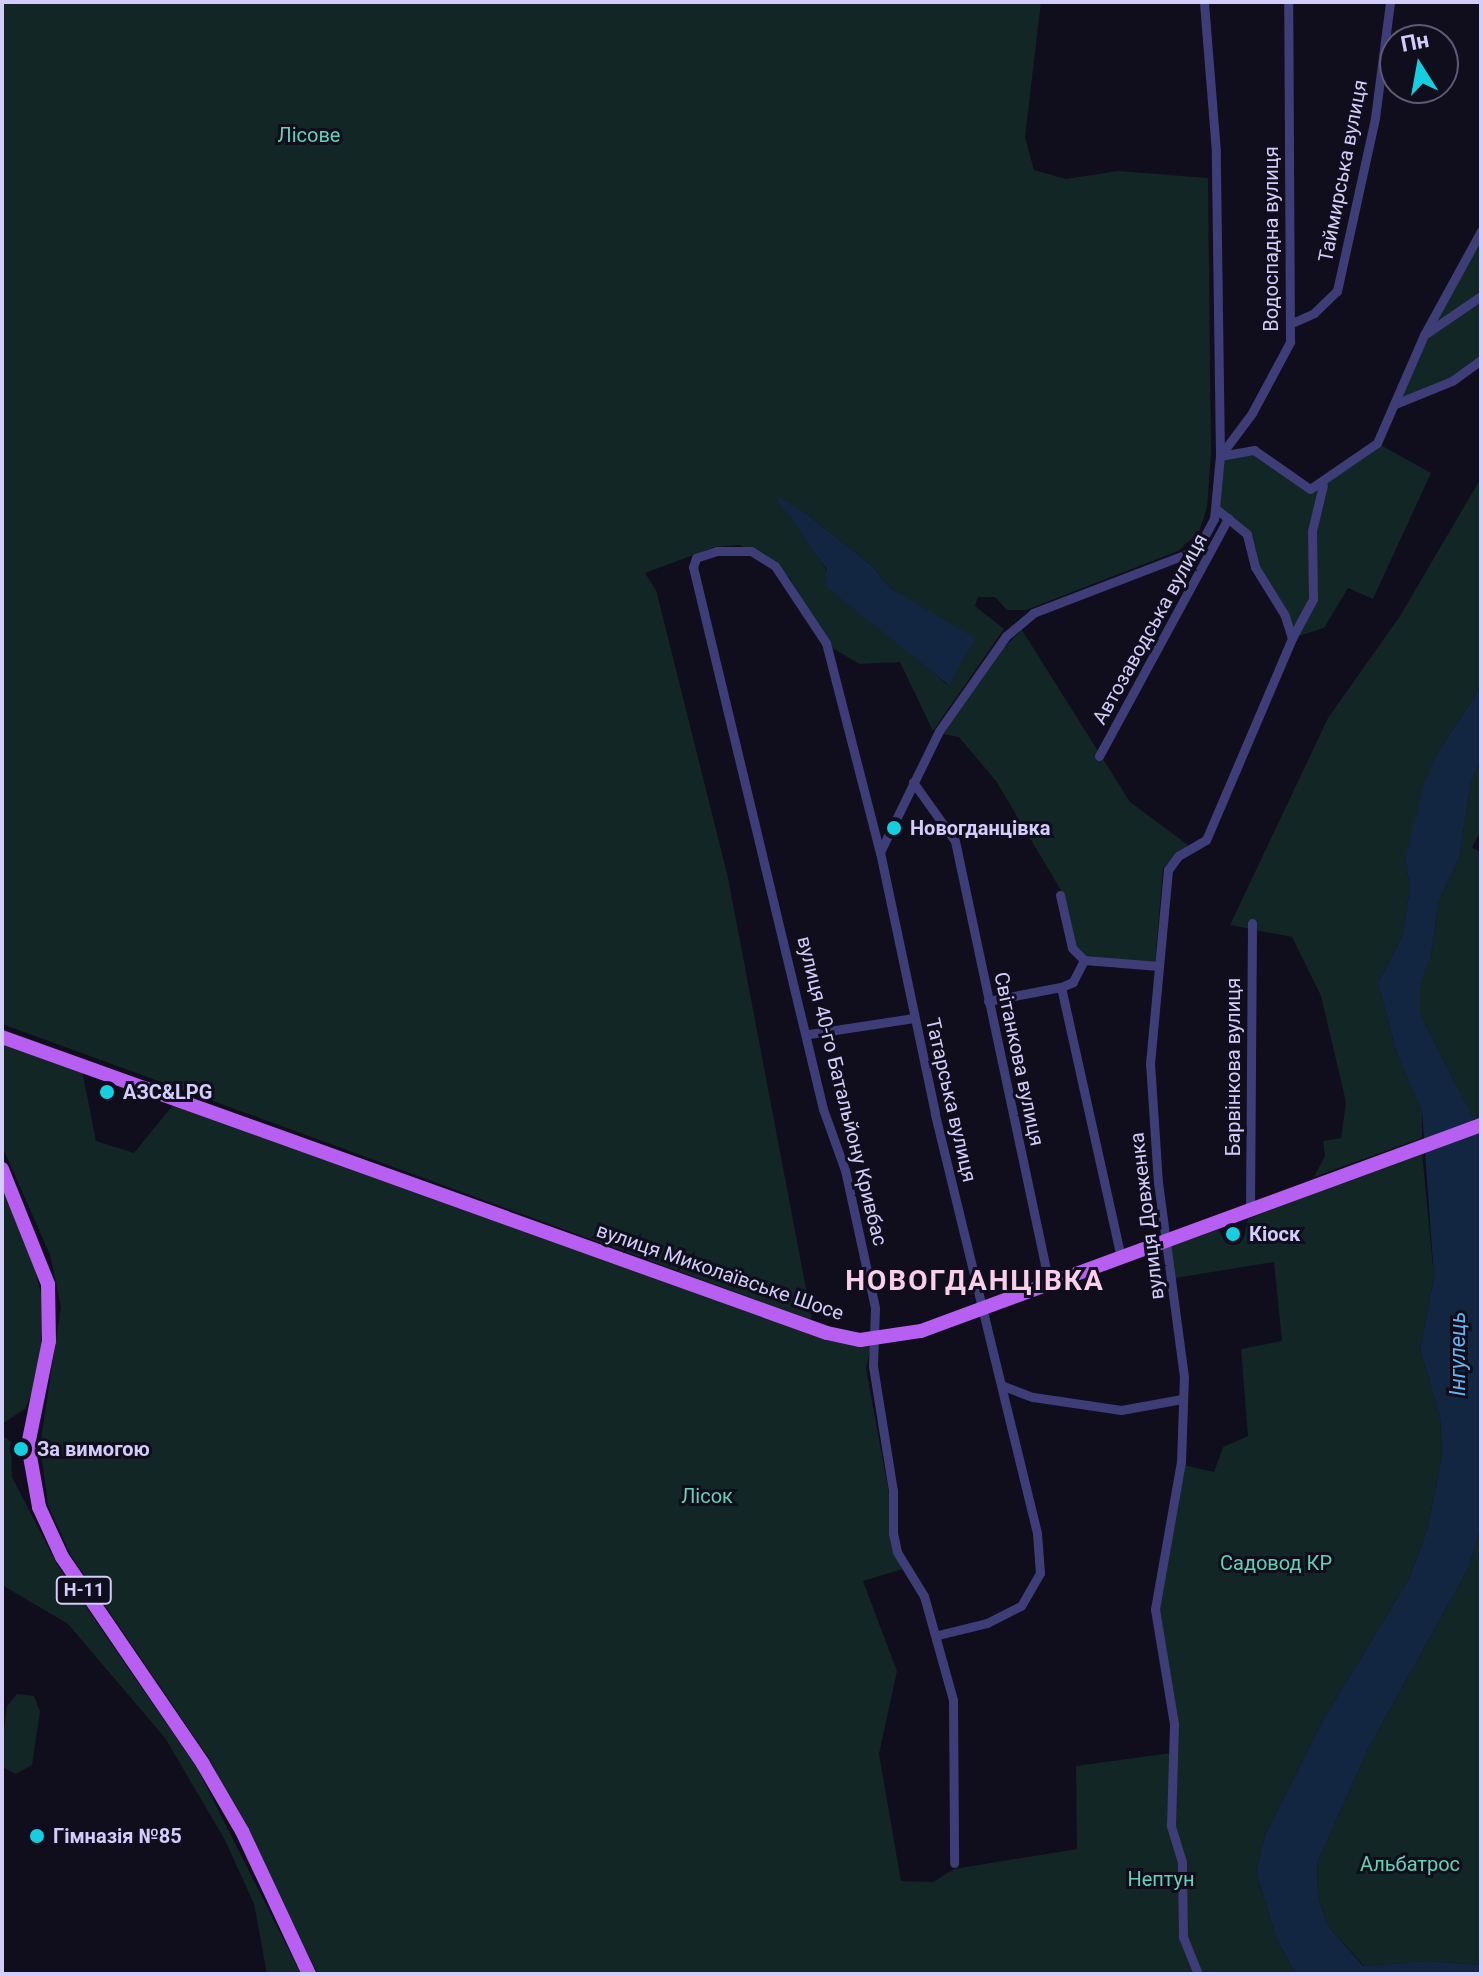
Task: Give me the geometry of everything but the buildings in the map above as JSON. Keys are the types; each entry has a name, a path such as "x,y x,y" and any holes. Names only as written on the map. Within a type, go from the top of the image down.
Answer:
{"main road":[{"name":"вулиця Миколаївське Шосе","path":"2,1037 827,1333 874,1340 921,1331 1481,1125"},
{"name":"Н-11","path":"2,1169 50,1295 49,1341 28,1445 39,1507 62,1557 203,1764 242,1831 309,1974"}],"street":[{"name":"Водоспадна вулиця","path":"1204,2 1216,152 1220,456 1216,509"},
{"name":"Водоспадна вулиця","path":"1220,456 1281,364 1292,323 1288,2"},
{"name":"Таймирська вулиця","path":"1292,323 1314,313 1337,291 1375,118 1390,2"},
{"path":"1220,456 1254,450 1303,487 1324,485 1377,443 1424,335 1481,231"},
{"path":"1424,335 1481,296"},
{"path":"1395,404 1452,381 1481,360"},
{"name":"вулиця Довженка","path":"1198,1974 1183,1937 1182,1862 1171,1825 1174,1724 1155,1609 1181,1462 1182,1355 1165,1241 1150,1064 1159,966 1164,960 1168,870 1178,856 1206,840 1292,638 1313,599 1312,531 1324,485"},
{"path":"880,853 913,782 989,656 1019,625 1033,613 1187,554 1201,543 1216,509 1247,534 1255,567 1284,614 1292,638"},
{"name":"Автозаводська вулиця","path":"1099,756 1228,518"},
{"name":"Татарська вулиця","path":"738,548 775,566 826,643 880,853 914,1018 981,1309 1037,1533 1040,1573 1021,1606 987,1623 938,1635"},
{"name":"вулиця 40-го Батальйону Кривбас","path":"738,548 706,554 693,567 809,1034 823,1109 852,1200 875,1308 877,1412 893,1491 893,1533 897,1552 919,1583 938,1635 953,1700 954,1863"},
{"name":"Світанкова вулиця","path":"913,782 955,841 1049,1284"},
{"path":"1060,895 1072,948 1084,960 1159,966"},
{"name":"Барвінкова вулиця","path":"1250,1210 1252,923"},
{"path":"988,1001 1073,982 1084,960"},
{"path":"1061,987 1121,1258"},
{"path":"809,1034 914,1018"},
{"path":"1001,1385 1019,1394 1121,1410 1182,1399"}],"green space":[{"name":"Лісове","path":"2,2 1041,2 1025,137 1034,170 1066,179 1118,171 1208,178 1211,453 1207,508 1199,532 1178,551 1026,610 1007,610 995,597 978,597 975,606 1004,629 933,731 900,662 859,664 831,647 789,577 765,554 739,545 715,547 645,573 656,590 728,878 812,1320 2,1024","holes":["799,508 871,565 890,588 930,614 948,685 842,595 806,538"]},
{"path":"1481,231 1481,360 1452,381 1395,404 1424,335"},
{"path":"1377,443 1431,473 1373,599 1348,588 1324,628 1292,638 1255,567 1247,535 1216,509 1220,456 1254,450 1310,489"},
{"path":"1481,478 1481,686 1435,757 1405,858 1410,888 1402,936 1378,983 1397,1054 1422,1110 1422,1138 1314,1177 1325,1156 1323,1141 1341,1138 1346,1102 1321,996 1292,937 1230,925 1328,718 1400,616"},
{"path":"1022,630 1130,802 1188,845 1163,869 1155,964 1087,957 1076,947 1062,892 996,781 959,737 943,734 992,659"},
{"path":"1481,759 1481,831 1472,847 1481,853 1481,1118 1474,1120 1420,1014 1420,983 1431,956 1439,900 1459,859 1471,781"},
{"path":"2,1043 82,1070 96,1141 134,1153 173,1105 847,1344 871,1346 866,1369 903,1569 863,1581 897,1671 879,1754 901,1881 933,1882 954,1869 1077,1849 1076,1766 1178,1752 1158,1610 1184,1465 1214,1472 1223,1447 1248,1436 1241,1349 1282,1341 1274,1262 1175,1278 1170,1246 1218,1229 1226,1243 1244,1237 1248,1219 1422,1152 1434,1277 1420,1349 1440,1417 1442,1454 1428,1527 1409,1579 1324,1718 1265,1835 1256,1872 1277,1940 1296,1974 318,1974 210,1760 70,1554 48,1505 40,1445 61,1307 50,1255 2,1146"},
{"path":"2,1187 31,1253 44,1306 38,1380 25,1409 2,1424"},
{"path":"2,1435 11,1442 12,1477 58,1566 197,1768 301,1974 267,1974 254,1904 225,1840 165,1738 68,1624 2,1585"},
{"name":"Альбатрос","path":"1481,1526 1481,1965 1428,1961 1364,1966 1328,1926 1318,1897 1317,1863 1369,1747 1469,1567"},
{"path":"17,1694 34,1696 40,1712 32,1765 16,1774 2,1767 2,1746 7,1706"}],"water":[{"path":"775,496 799,508 871,565 890,588 975,638 949,685 829,589 824,581 827,570"},
{"name":"Інгулець","path":"1481,686 1481,759 1471,781 1459,859 1439,900 1431,956 1420,984 1420,1014 1481,1133 1481,1526 1469,1567 1369,1747 1317,1863 1318,1897 1328,1926 1363,1966 1428,1961 1481,1965 1481,1974 1296,1974 1277,1940 1256,1872 1265,1835 1324,1718 1409,1579 1428,1527 1442,1454 1440,1417 1420,1349 1434,1277 1422,1111 1397,1054 1378,983 1402,936 1410,888 1405,858 1424,784 1435,757"}],"place":[{"name":"Новогданцівка","path":"894,828"},
{"name":"АЗС&LPG","path":"107,1092"},
{"name":"Кіоск","path":"1233,1234"},
{"name":"За вимогою","path":"21,1449"},
{"name":"Гімназія №85","path":"37,1836"}],"district":[{"name":"НОВОГДАНЦІВКА","path":"975,1281"}],"park label":[{"name":"Лісок","path":"707,1496"},
{"name":"Садовод КР","path":"1276,1563"},
{"name":"Нептун","path":"1161,1879"}]}
